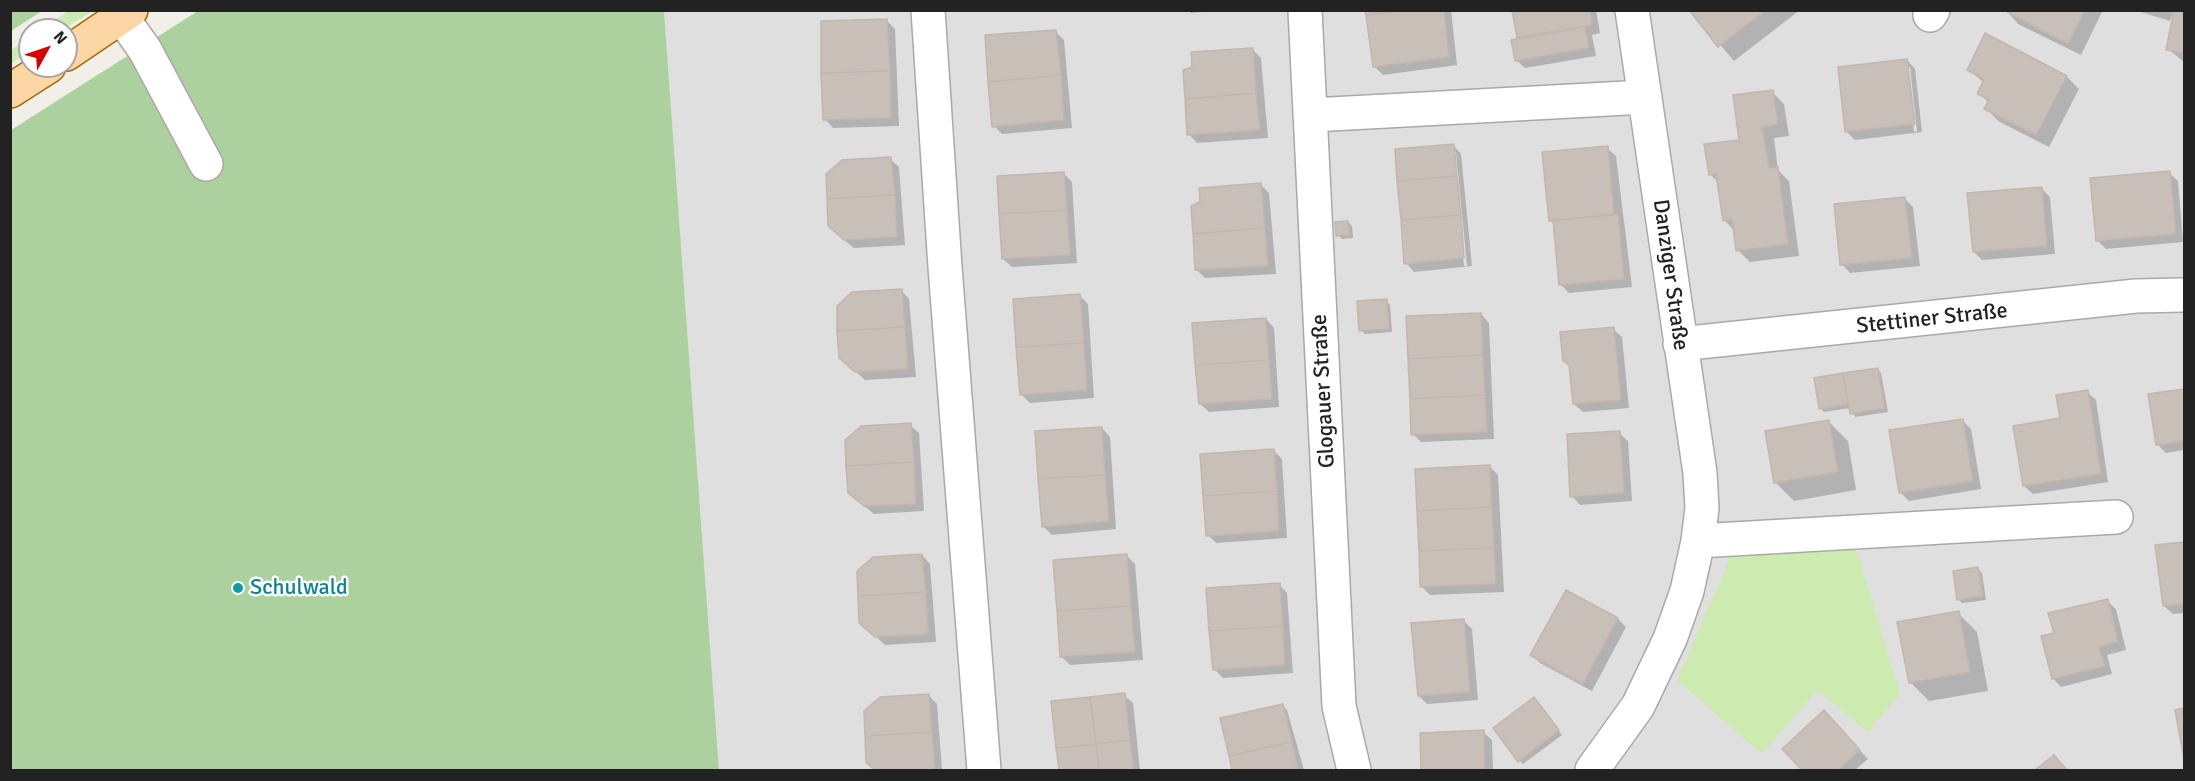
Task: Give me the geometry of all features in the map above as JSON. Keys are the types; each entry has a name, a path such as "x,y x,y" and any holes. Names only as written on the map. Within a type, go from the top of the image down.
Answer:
{"main road":[{"path":"78,46 126,13"},
{"path":"10,91 30,78"}],"street":[{"path":"928,10 945,267 984,771"},
{"name":"Glogauer Straße","path":"1305,10 1312,114 1339,706 1354,771"},
{"name":"Danziger Straße","path":"1592,771 1638,706 1670,639 1687,591 1698,541 1702,508 1700,473 1632,10"},
{"path":"126,13 206,164"},
{"path":"1312,114 1645,97"},
{"name":"Stettiner Straße","path":"1680,344 2136,296 2184,295"},
{"path":"1698,541 2116,517"}],"shaded area":[{"path":"664,11 2184,11 2184,770 719,770"}],"green space":[{"path":"11,10 42,10 31,18 18,18 18,26 11,31"},
{"path":"70,10 93,11 78,20 78,18 58,18"},
{"path":"198,11 664,11 719,770 11,770 11,130"},
{"path":"18,45 18,59 11,64 11,50"},
{"path":"1856,547 1900,694 1868,732 1817,690 1762,754 1677,680 1731,556"}],"building":[{"path":"1365,10 1406,10 1366,15"},
{"path":"1406,10 1444,10 1449,57 1373,67 1366,15"},
{"path":"1512,10 1590,10 1592,25 1517,38"},
{"path":"1689,10 1766,10 1718,47"},
{"path":"2004,10 2085,10 2068,44"},
{"path":"2174,10 2184,10 2184,53 2166,50"},
{"path":"887,19 890,71 821,73 821,21"},
{"path":"1585,27 1589,48 1515,61 1511,40"},
{"path":"1056,30 1061,75 988,82 985,35"},
{"path":"1985,33 2067,76 2036,135 1984,109 1989,99 1977,94 1984,79 1967,70"},
{"path":"1253,48 1256,93 1185,99 1183,70 1192,67 1191,52"},
{"path":"1907,59 1915,124 1845,132 1838,67"},
{"path":"890,71 891,118 823,120 821,73"},
{"path":"1061,75 1064,120 992,127 988,82"},
{"path":"1773,90 1778,124 1762,127 1769,168 1778,167 1788,244 1736,251 1732,219 1723,221 1716,174 1709,175 1704,144 1739,140 1733,95"},
{"path":"1256,93 1260,130 1187,135 1185,99"},
{"path":"1454,144 1457,176 1397,181 1395,149"},
{"path":"1608,146 1614,215 1549,221 1542,152"},
{"path":"891,157 895,195 827,199 826,174 842,160"},
{"path":"2170,171 2176,234 2096,241 2090,178"},
{"path":"1064,172 1067,210 999,214 997,176"},
{"path":"1457,176 1461,215 1401,220 1397,181"},
{"path":"1261,183 1265,228 1193,234 1191,206 1200,202 1199,188"},
{"path":"2042,187 2047,246 1973,252 1967,193"},
{"path":"895,195 897,237 844,240 828,226 827,199"},
{"path":"1905,197 1912,258 1840,265 1834,204"},
{"path":"1067,210 1070,255 1002,259 999,214"},
{"path":"1618,214 1624,279 1559,285 1553,220"},
{"path":"1461,215 1464,258 1404,264 1401,220"},
{"path":"1348,221 1350,235 1336,236 1335,222"},
{"path":"1265,228 1268,266 1195,270 1193,234"},
{"path":"902,289 905,327 837,331 837,306 852,292"},
{"path":"1080,294 1084,343 1016,347 1013,299"},
{"path":"1387,299 1389,329 1359,331 1357,301"},
{"path":"1481,313 1483,355 1408,359 1406,316"},
{"path":"1266,318 1269,360 1195,365 1192,323"},
{"path":"905,327 908,369 855,372 839,358 837,331"},
{"path":"1614,327 1621,400 1573,404 1569,365 1563,361 1560,332"},
{"path":"1084,343 1087,390 1020,395 1016,347"},
{"path":"1483,355 1485,395 1410,399 1408,359"},
{"path":"1269,360 1272,399 1199,404 1195,365"},
{"path":"1878,368 1885,408 1850,414 1843,373"},
{"path":"1843,373 1848,404 1819,409 1814,378"},
{"path":"2184,389 2184,441 2156,445 2148,394"},
{"path":"2088,390 2101,474 2023,486 2013,426 2060,418 2056,395"},
{"path":"1485,395 1487,432 1411,435 1410,399"},
{"path":"1963,419 1973,481 1899,493 1889,430"},
{"path":"1829,420 1838,472 1774,483 1765,431"},
{"path":"911,423 914,462 846,466 845,440 861,426"},
{"path":"1102,427 1105,475 1038,479 1035,431"},
{"path":"1620,431 1624,493 1570,497 1567,434"},
{"path":"1274,449 1277,491 1203,496 1200,454"},
{"path":"914,462 916,504 864,506 848,493 846,466"},
{"path":"1490,465 1492,507 1417,511 1415,469"},
{"path":"1105,475 1109,521 1042,527 1038,479"},
{"path":"1277,491 1279,531 1206,536 1203,496"},
{"path":"1492,507 1494,548 1419,551 1417,511"},
{"path":"2184,542 2184,604 2163,606 2155,545"},
{"path":"1494,548 1496,584 1420,587 1419,551"},
{"path":"922,554 926,592 858,596 857,571 873,557"},
{"path":"1127,554 1131,606 1057,611 1053,560"},
{"path":"1978,567 1983,596 1957,600 1953,571"},
{"path":"1280,583 1283,626 1209,631 1206,588"},
{"path":"1566,590 1618,618 1583,684 1530,655"},
{"path":"926,592 928,634 875,637 859,623 858,596"},
{"path":"2108,599 2118,642 2099,647 2105,666 2052,679 2041,636 2054,633 2048,613"},
{"path":"1131,606 1135,652 1060,657 1057,611"},
{"path":"1959,611 1970,672 1909,683 1897,622"},
{"path":"1464,619 1470,692 1418,696 1411,623"},
{"path":"1283,626 1285,665 1213,670 1209,631"},
{"path":"1125,693 1130,740 1096,744 1090,697"},
{"path":"929,694 932,732 865,736 864,711 880,697"},
{"path":"1090,697 1096,744 1056,748 1051,701"},
{"path":"1534,697 1559,730 1518,762 1493,728"},
{"path":"1283,704 1292,742 1229,756 1220,718"},
{"path":"2184,708 2184,759 2175,710"},
{"path":"1824,710 1860,750 1838,770 1802,770 1782,749"},
{"path":"1484,730 1485,770 1421,770 1420,733"},
{"path":"932,732 935,770 875,770 866,763 865,736"},
{"path":"1130,740 1134,770 1099,770 1096,744"},
{"path":"1292,742 1298,770 1232,770 1229,756"},
{"path":"1096,744 1099,770 1059,770 1056,748"},
{"path":"2054,755 2067,770 2035,770"}],"place":[{"name":"Schulwald","path":"238,588"}]}
